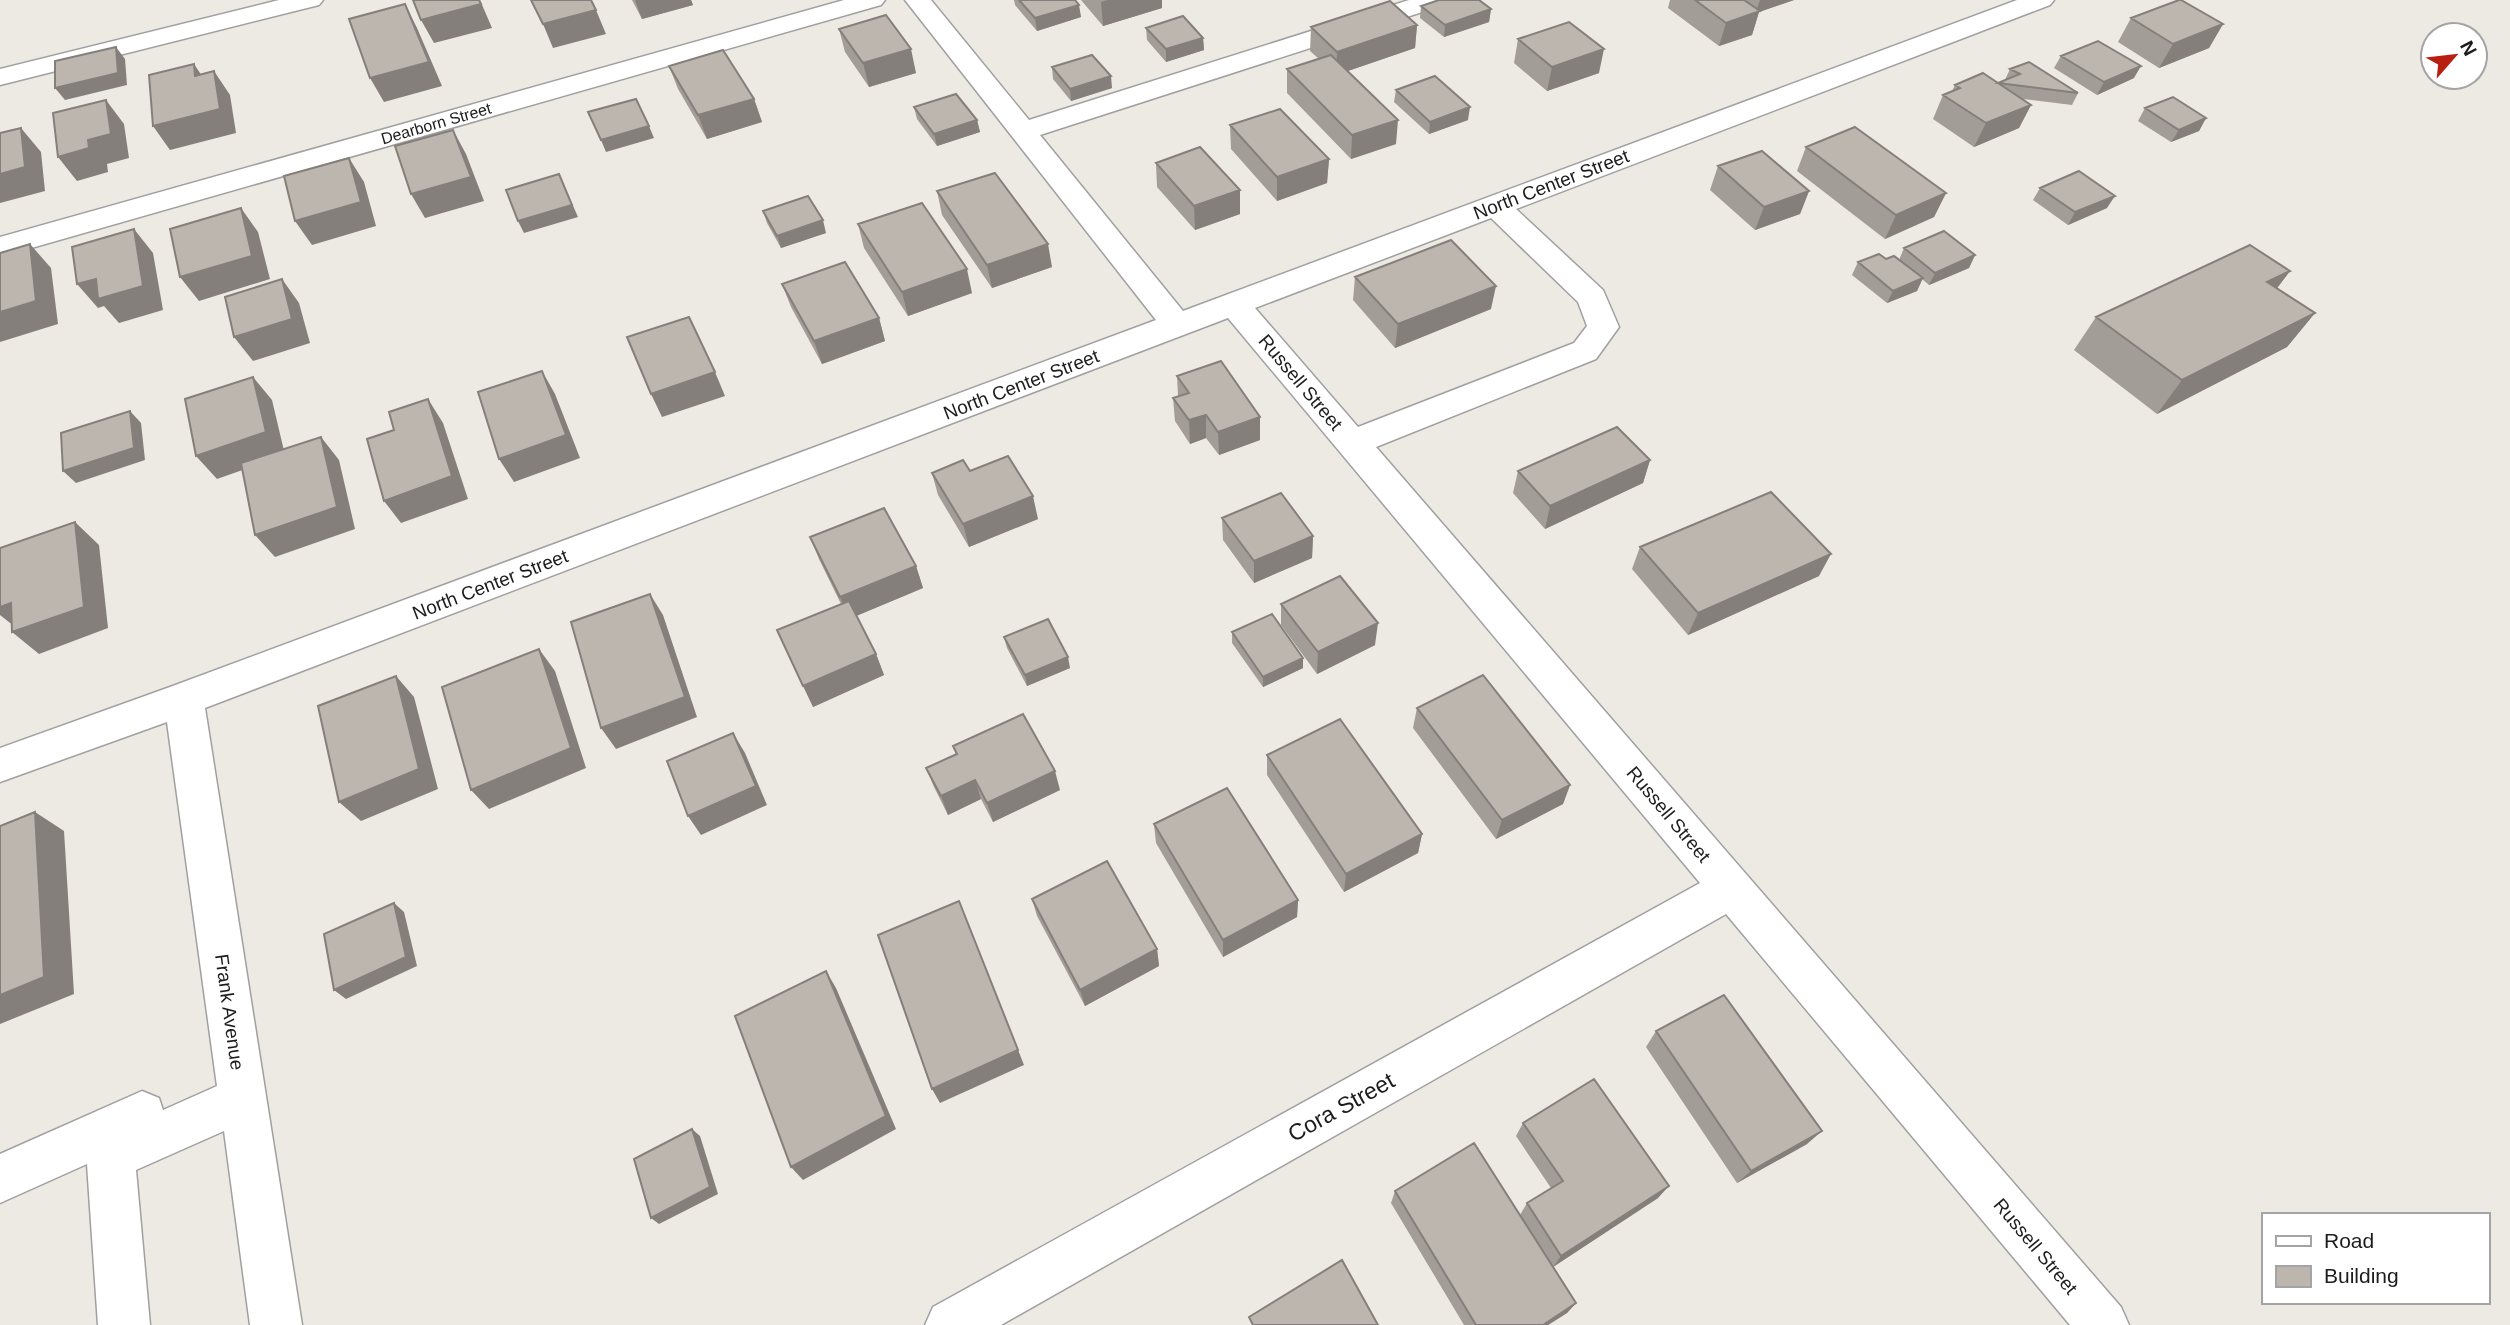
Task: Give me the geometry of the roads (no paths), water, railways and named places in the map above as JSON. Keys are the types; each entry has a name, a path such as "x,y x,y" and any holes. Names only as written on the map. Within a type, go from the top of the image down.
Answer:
{"street":[{"path":"0,77 310,0"},
{"name":"Dearborn Street","path":"0,247 872,0"},
{"path":"918,0 1177,325"},
{"path":"1023,131 1436,0"},
{"name":"North Center Street","path":"0,765 184,699 2041,0"},
{"path":"1353,443 1585,351 1604,327 1592,297 1494,205"},
{"name":"Russell Street","path":"1233,303 1732,888 2089,1320"},
{"name":"Frank Avenue","path":"184,699 276,1325"},
{"name":"Cora Street","path":"951,1325 1732,888"},
{"path":"0,1179 241,1086"},
{"path":"124,1325 111,1157 241,1086"}]}
